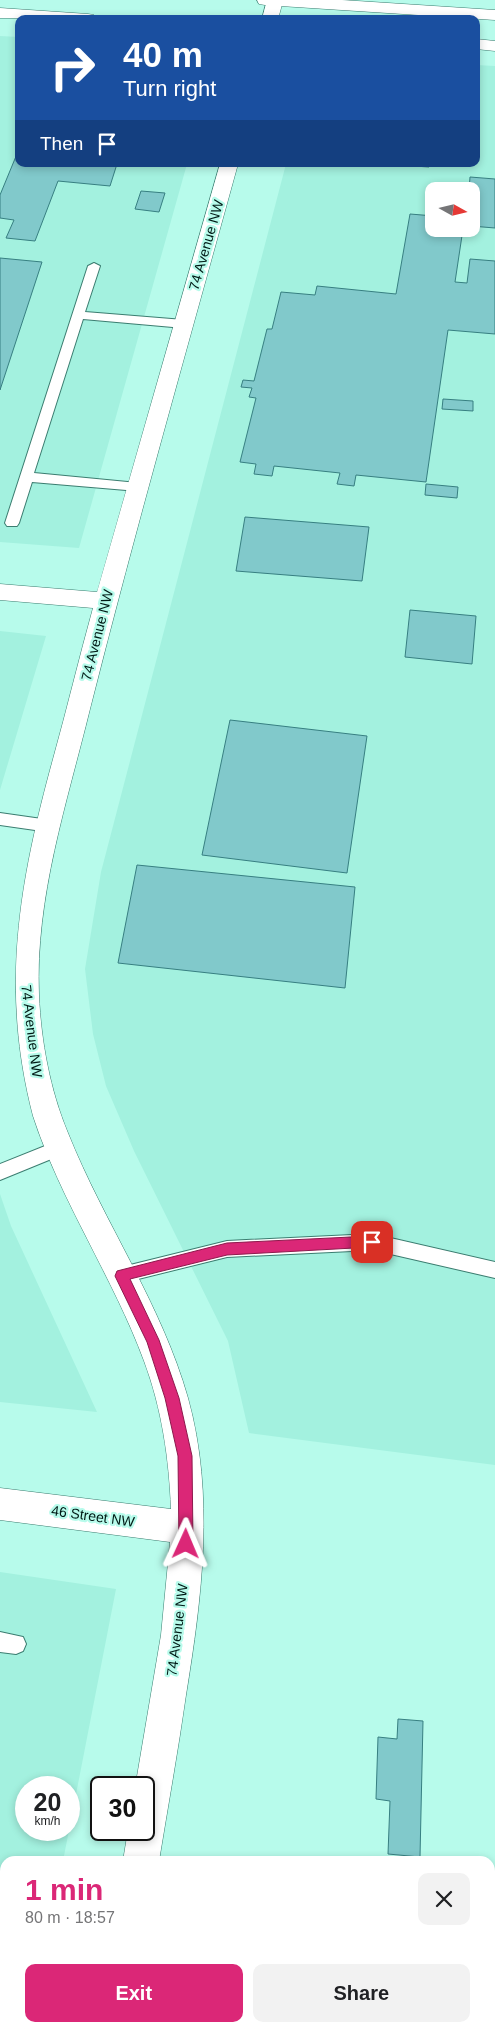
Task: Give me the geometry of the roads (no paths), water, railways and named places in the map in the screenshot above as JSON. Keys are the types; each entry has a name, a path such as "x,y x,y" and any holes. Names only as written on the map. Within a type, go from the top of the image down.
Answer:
{"street":[{"path":"265,0 495,15"},
{"path":"271,15 275,1"},
{"path":"0,13 29,15"},
{"path":"480,44 495,46"},
{"name":"74 Avenue NW","path":"142,1856 176,1654 184,1592 187,1528 185,1456 172,1398 153,1340 52,1130 34,1065 25,995 26,933 38,868 105,602 228,167"},
{"path":"0,592 105,602"},
{"name":"46 Street NW","path":"0,1504 187,1528"}],"lane":[{"path":"12,522 94,266"},
{"path":"78,315 184,324"},
{"path":"27,477 138,487"},
{"path":"0,819 49,826"},
{"path":"0,1172 60,1148"},
{"path":"122,1276 227,1249 372,1242 495,1270"}]}
